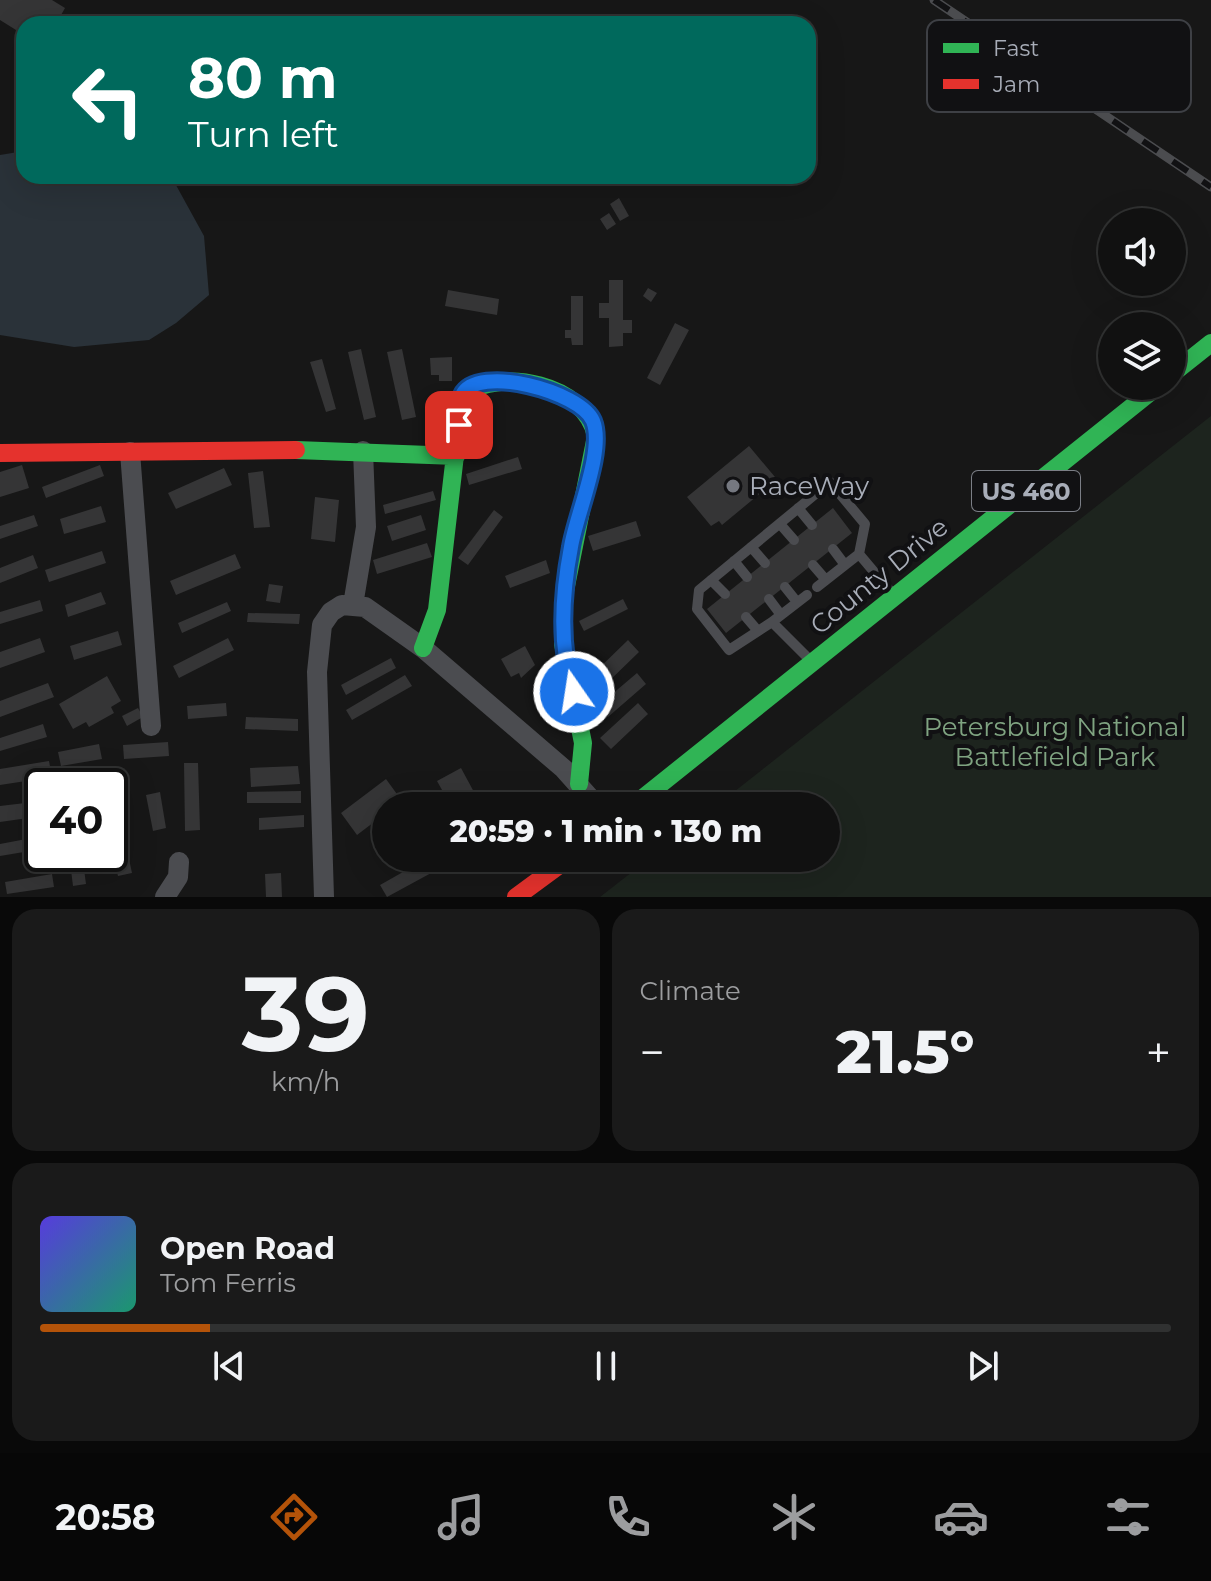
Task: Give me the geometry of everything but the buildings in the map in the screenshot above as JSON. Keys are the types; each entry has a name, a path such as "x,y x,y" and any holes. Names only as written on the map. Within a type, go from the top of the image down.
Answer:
{"main road":[{"path":"1186,363 1211,343"},
{"path":"423,648 437,610 462,395 469,388 480,385 515,383 554,391 577,402 592,421 596,445 571,547 564,596 563,644 583,743 579,784"},
{"name":"County Drive","path":"651,792 1140,400"},
{"path":"0,453 363,451 456,456"},
{"path":"516,897 550,872"}],"street":[{"path":"353,605 366,527 363,451"},
{"path":"130,452 151,726"},
{"path":"324,897 317,672 322,625 331,612 342,605 353,605 383,618 423,648 586,792"},
{"path":"165,897 178,877 179,862"}],"lane":[{"path":"785,587 802,599 729,650 697,609 699,590 830,482 865,524 859,554 821,583 813,565"},
{"path":"798,508 812,525"},
{"path":"780,524 794,540"},
{"path":"751,547 765,563"},
{"path":"833,549 845,565"},
{"path":"859,554 894,597"},
{"path":"734,561 747,577"},
{"path":"711,580 725,594"},
{"path":"769,599 777,618 812,663"},
{"path":"746,617 758,631"}],"green space":[{"name":"Petersburg National Battlefield Park","path":"1211,416 1211,897 600,897 632,872 840,872 840,792 734,792"}],"shaded area":[{"path":"16,152 16,184 175,184 204,236 209,295 176,323 149,340 74,347 0,335 0,155"}],"railway":[{"path":"934,0 964,20"},
{"path":"1100,112 1211,187"}],"traffic: fast":[{"path":"1186,363 1211,343"},
{"path":"423,648 437,610 462,395 498,382 519,382 559,393 576,404 589,418 596,436 564,596 563,644 583,743 579,784"},
{"path":"650,792 1140,400"},
{"path":"296,450 456,456"}],"traffic: jam":[{"path":"0,453 296,450"},
{"path":"516,897 550,872"}],"place":[{"name":"RaceWay","path":"733,486"}],"route":[{"path":"459,425 462,395 469,388 501,382 528,384 554,391 577,402 592,421 596,445 571,547 564,596 563,644 574,692"}]}
